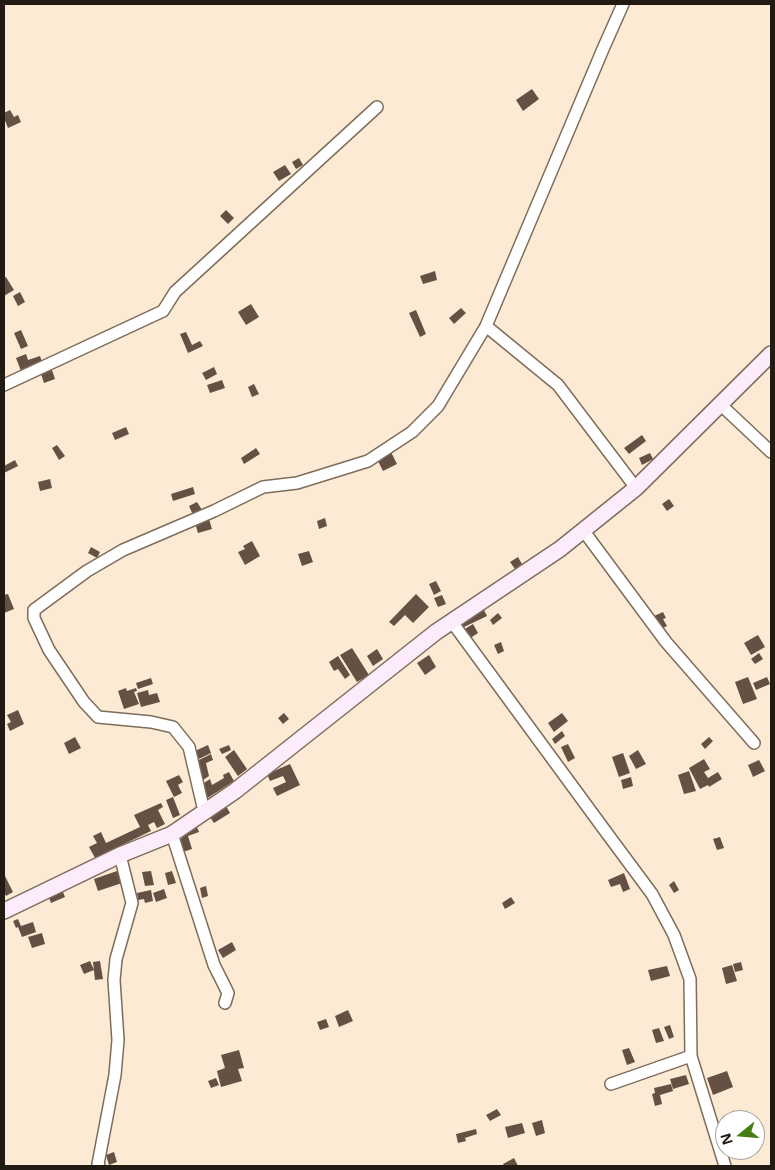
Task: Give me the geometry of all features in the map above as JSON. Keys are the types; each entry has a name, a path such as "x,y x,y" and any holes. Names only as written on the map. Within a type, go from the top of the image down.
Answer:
{"street":[{"path":"204,811 189,747 173,727 151,722 98,717 84,702 49,650 34,618 34,610 87,571 123,550 214,511 263,487 297,483 368,461 412,432 438,406 486,326 623,4"},
{"path":"4,385 163,311 175,292 377,107"},
{"path":"486,326 558,385 636,488"},
{"path":"4,911 120,855 172,834 235,791 428,638 560,548 636,488 771,354"},
{"path":"720,404 771,452"},
{"path":"583,530 666,642 754,743"},
{"path":"452,622 652,894 674,935 690,979 691,1056 725,1166"},
{"path":"172,834 214,965 228,993 225,1003"},
{"path":"99,1166 115,1075 118,1040 114,980 116,959 132,903 120,855"},
{"path":"610,1084 691,1056"}],"building":[{"path":"532,89 539,99 523,111 516,100"},
{"path":"10,110 14,117 18,115 21,122 8,128 4,113"},
{"path":"299,158 303,165 296,169 292,162"},
{"path":"285,165 291,174 279,181 273,172"},
{"path":"226,210 234,218 228,224 220,216"},
{"path":"435,271 437,280 423,284 420,276"},
{"path":"6,277 14,290 4,296 4,278"},
{"path":"20,292 25,302 18,306 13,296"},
{"path":"251,304 259,317 246,325 238,312"},
{"path":"461,308 466,313 454,324 449,318"},
{"path":"416,310 426,334 420,337 409,313"},
{"path":"21,330 28,346 21,349 14,333"},
{"path":"186,332 192,345 200,341 203,346 188,353 180,334"},
{"path":"26,354 28,360 40,356 42,362 21,371 16,358"},
{"path":"51,367 55,379 44,383 40,371"},
{"path":"214,367 217,374 206,380 202,373"},
{"path":"222,380 225,388 210,393 207,385"},
{"path":"254,384 259,394 252,397 248,387"},
{"path":"126,427 129,434 115,440 112,433"},
{"path":"642,435 646,441 629,454 624,448"},
{"path":"57,445 65,456 59,460 52,448"},
{"path":"256,448 260,454 244,464 241,458"},
{"path":"391,452 397,464 383,471 377,459"},
{"path":"650,453 653,459 642,465 639,458"},
{"path":"15,460 18,466 4,473 4,466"},
{"path":"50,479 52,488 40,491 38,482"},
{"path":"193,487 195,494 173,501 171,494"},
{"path":"669,499 674,506 667,511 662,504"},
{"path":"197,502 202,510 193,515 189,506"},
{"path":"325,518 327,526 319,529 317,521"},
{"path":"209,519 212,529 198,533 195,523"},
{"path":"252,541 260,556 245,565 238,552 245,549 243,546"},
{"path":"91,547 100,552 97,558 88,553"},
{"path":"309,551 313,562 302,566 298,554"},
{"path":"518,557 522,564 515,569 510,562"},
{"path":"436,581 441,591 434,595 429,584"},
{"path":"8,594 14,609 4,613 4,595"},
{"path":"416,594 429,607 413,623 405,615 394,626 389,622"},
{"path":"442,595 446,604 438,607 434,598"},
{"path":"483,608 487,616 462,628 458,621"},
{"path":"663,612 666,618 663,619 667,626 659,630 652,617"},
{"path":"498,613 502,618 493,625 490,620"},
{"path":"473,624 478,633 469,639 463,630"},
{"path":"758,635 765,647 751,655 744,643"},
{"path":"501,642 504,651 498,654 494,645"},
{"path":"352,648 369,675 357,682 340,655"},
{"path":"377,649 383,659 373,666 367,656"},
{"path":"759,653 763,659 755,664 751,659"},
{"path":"429,655 436,667 425,675 417,663"},
{"path":"338,656 350,675 345,679 338,669 334,671 329,662"},
{"path":"748,677 757,699 743,704 735,682"},
{"path":"767,677 770,684 756,690 753,683"},
{"path":"151,678 153,684 138,689 136,683"},
{"path":"126,688 127,691 136,688 137,691 134,692 139,704 124,709 118,691"},
{"path":"148,690 149,695 157,693 160,702 141,707 137,693"},
{"path":"18,710 24,724 10,731 7,724 11,722 7,715"},
{"path":"284,713 289,719 283,724 278,718"},
{"path":"562,713 568,721 554,732 548,723"},
{"path":"562,731 565,736 555,744 552,739"},
{"path":"75,737 81,748 69,754 64,743"},
{"path":"709,737 713,741 705,749 701,744"},
{"path":"568,744 575,758 568,762 561,747"},
{"path":"208,745 211,753 199,759 195,751"},
{"path":"229,745 231,750 222,754 219,749"},
{"path":"234,750 247,769 238,776 225,757"},
{"path":"638,750 646,764 636,769 629,756"},
{"path":"623,753 630,773 619,777 612,757"},
{"path":"211,754 213,760 206,763 209,776 200,782 195,762"},
{"path":"704,759 710,769 704,772 708,778 718,772 722,779 709,787 708,785 700,789 689,768"},
{"path":"759,760 765,771 753,777 748,765"},
{"path":"290,764 300,785 277,796 273,788 286,782 283,776 270,781 267,774"},
{"path":"689,771 696,791 684,794 678,775"},
{"path":"229,772 234,781 206,799 201,785 210,779 212,785 224,778 223,775"},
{"path":"179,775 183,782 178,785 182,793 174,797 166,781"},
{"path":"631,777 633,786 623,789 621,780"},
{"path":"173,797 180,815 173,818 166,800"},
{"path":"161,803 163,807 158,810 165,824 157,828 154,822 148,825 151,831 95,858 89,847 97,843 93,836 101,832 106,843 140,827 134,815"},
{"path":"226,806 230,813 214,823 209,816"},
{"path":"196,825 199,832 188,836 192,849 183,852 179,839 183,838 172,834"},
{"path":"720,837 724,848 717,850 713,839"},
{"path":"117,871 122,883 98,891 94,879"},
{"path":"151,871 154,885 145,886 142,872"},
{"path":"172,871 176,883 168,885 165,873"},
{"path":"624,873 630,889 623,892 620,884 611,887 608,880"},
{"path":"4,874 13,892 6,896 4,892"},
{"path":"674,881 679,890 674,893 669,885"},
{"path":"206,886 208,896 202,898 200,888"},
{"path":"61,887 65,897 51,903 47,893"},
{"path":"164,889 167,898 156,902 153,893"},
{"path":"151,890 153,901 145,903 144,899 138,900 137,893"},
{"path":"511,897 515,903 505,909 502,903"},
{"path":"18,919 21,926 33,922 36,932 22,937 13,921"},
{"path":"42,933 45,944 32,948 28,937"},
{"path":"232,942 236,950 223,958 218,950"},
{"path":"90,961 94,970 84,974 80,965"},
{"path":"100,961 103,979 95,980 93,962"},
{"path":"741,962 743,970 735,972 733,964"},
{"path":"732,965 737,981 726,984 722,968"},
{"path":"667,966 670,976 651,981 648,970"},
{"path":"348,1010 353,1021 339,1027 335,1016"},
{"path":"326,1019 329,1027 320,1030 317,1022"},
{"path":"670,1025 674,1037 669,1039 664,1027"},
{"path":"659,1028 664,1041 656,1043 652,1030"},
{"path":"629,1048 635,1062 627,1065 622,1050"},
{"path":"239,1050 244,1068 238,1069 242,1081 221,1087 217,1071 225,1068 221,1055"},
{"path":"727,1071 733,1087 713,1095 707,1078"},
{"path":"686,1075 689,1084 673,1089 670,1079"},
{"path":"216,1078 219,1085 211,1088 208,1081"},
{"path":"671,1084 673,1091 660,1095 662,1104 655,1106 652,1094 655,1093 654,1088"},
{"path":"497,1109 501,1115 490,1121 486,1115"},
{"path":"542,1120 545,1133 536,1136 532,1123"},
{"path":"522,1123 525,1133 508,1138 505,1127"},
{"path":"476,1129 477,1134 465,1138 466,1141 458,1143 456,1134"},
{"path":"114,1152 117,1162 109,1165 106,1155"},
{"path":"514,1158 518,1166 504,1166 503,1164"}]}
